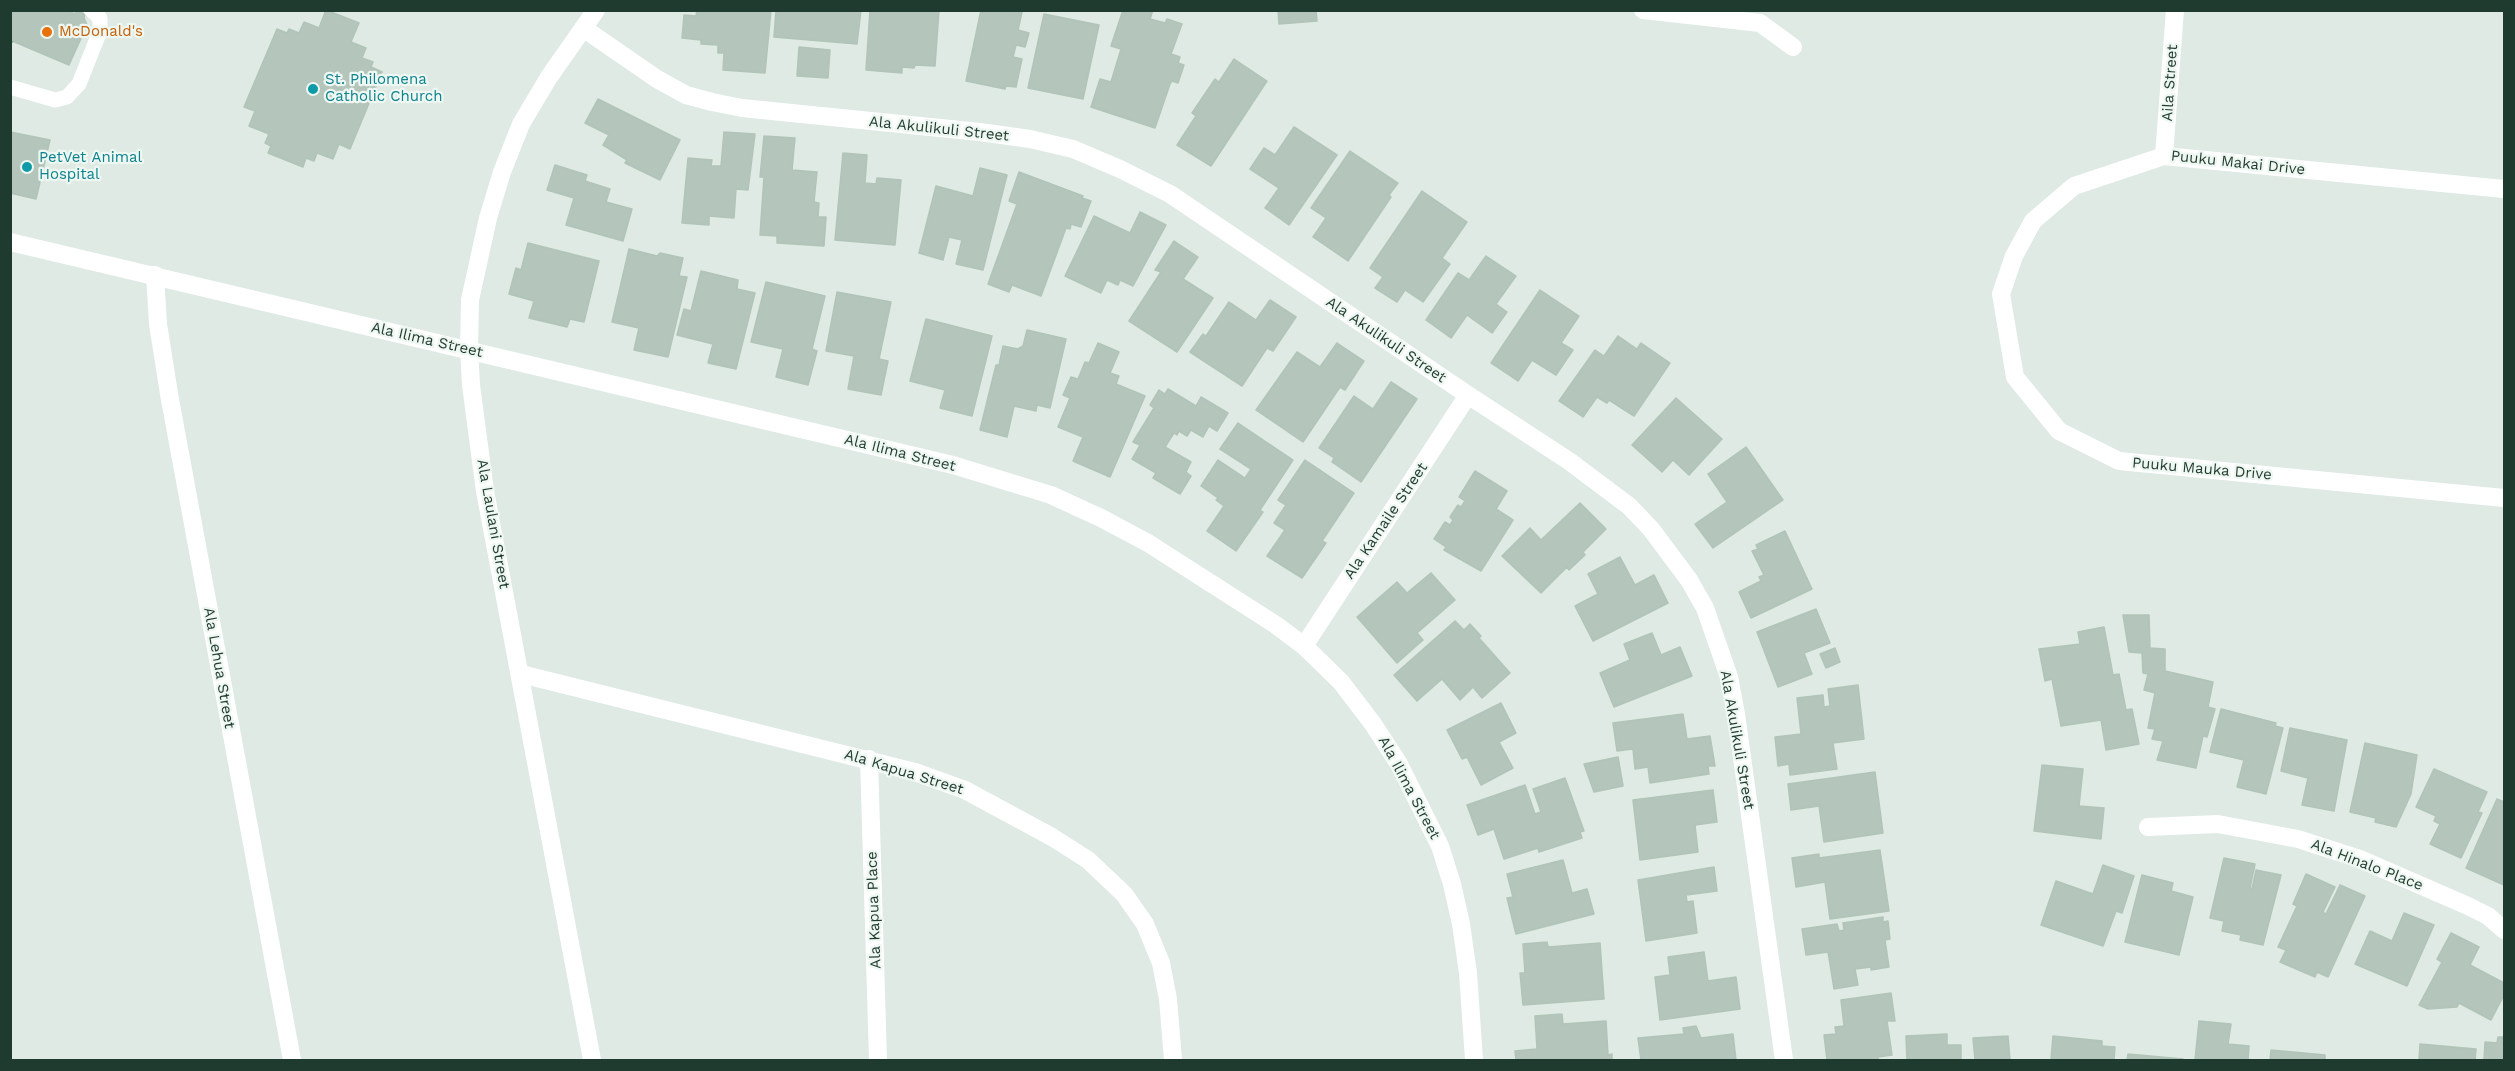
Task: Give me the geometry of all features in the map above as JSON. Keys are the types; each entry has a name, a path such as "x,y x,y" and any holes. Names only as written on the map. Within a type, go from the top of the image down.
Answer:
{"street":[{"name":"Ala Laulani Street","path":"592,1060 485,491 471,385 469,350 470,300 488,218 502,172 521,124 549,77 596,10"},
{"path":"1642,10 1760,23 1793,47"},
{"name":"Aila Street","path":"2164,156 2175,10"},
{"name":"Ala Akulikuli Street","path":"583,28 657,80 686,95 704,100 742,108 1030,139 1073,149 1120,169 1170,194 1468,395 1569,460 1629,506 1673,557 1705,608 1718,640 1736,714 1784,1060"},
{"name":"Puuku Makai Drive","path":"2001,294 2014,256 2033,221 2074,186 2164,156 2505,189"},
{"name":"Ala Ilima Street","path":"10,242 953,465 1051,495 1148,543 1276,625 1304,646 1341,682 1373,724 1399,764 1440,846 1461,924 1468,974 1474,1060"},
{"name":"Ala Lehua Street","path":"155,275 158,324 169,394 292,1060"},
{"name":"Puuku Mauka Drive","path":"2001,294 2015,377 2059,431 2119,462 2505,498"},
{"name":"Ala Kamaile Street","path":"1304,646 1468,395"},
{"name":"Ala Kapua Street","path":"521,674 869,759 965,790 1006,810 1088,860 1124,894 1145,924 1161,963 1168,999 1173,1060"},
{"name":"Ala Kapua Place","path":"869,759 878,1060"},
{"name":"Ala Hinalo Place","path":"2148,827 2218,824 2298,839 2360,859 2469,906 2488,916 2505,930"}],"lane":[{"path":"10,87 55,100 67,97 80,84 100,31 100,18 91,10"}],"building":[{"name":"McDonald's","path":"10,10 66,10 75,14 76,11 85,14 87,25 69,65 10,40"},
{"name":"St. Philomena Catholic Church","path":"326,10 359,23 351,42 366,48 362,58 373,62 371,67 382,72 350,149 339,144 333,159 317,153 314,161 306,158 303,167 268,153 271,146 265,143 269,134 249,126 255,111 244,107 277,29 287,33 289,29 299,33 304,22 319,28"},
{"path":"697,10 771,10 765,73 723,70 724,53 718,53 718,45 701,44 701,40 682,38 684,15 696,16"},
{"path":"776,10 861,10 857,44 774,37"},
{"path":"870,10 939,10 935,66 902,67 902,73 866,70"},
{"path":"981,10 1022,12 1018,30 1029,33 1025,47 1016,45 1013,57 1022,59 1016,87 1006,86 1005,89 966,81"},
{"path":"1123,10 1153,10 1150,19 1165,23 1167,19 1182,24 1171,54 1180,57 1178,63 1184,65 1178,83 1172,81 1170,84 1155,128 1091,107 1100,79 1111,82 1121,49 1111,46"},
{"path":"1278,10 1316,10 1317,21 1279,24"},
{"path":"1044,14 1099,25 1083,99 1028,88"},
{"path":"799,47 830,50 828,78 797,76"},
{"path":"1234,59 1267,81 1211,166 1177,145 1196,116 1192,113 1215,79 1219,82"},
{"path":"598,99 680,140 660,180 625,163 627,160 603,145 609,135 585,123"},
{"path":"1294,127 1337,155 1289,225 1265,208 1279,188 1250,169 1264,148 1275,155"},
{"name":"PetVet Animal Hospital","path":"10,132 50,140 36,199 10,193"},
{"path":"724,132 755,134 748,190 736,189 734,218 709,216 709,225 682,223 688,158 712,160 711,166 721,166"},
{"path":"764,136 795,138 792,170 817,172 814,202 819,203 818,217 826,217 824,246 777,243 777,236 760,235 764,177 760,177"},
{"path":"1350,151 1398,183 1348,261 1313,237 1326,218 1311,208"},
{"path":"843,153 867,155 865,183 876,184 877,178 901,180 895,245 835,240"},
{"path":"555,165 587,175 585,181 610,189 606,202 632,209 623,241 566,225 574,198 547,190"},
{"path":"980,168 1007,175 983,270 956,264 962,240 949,237 943,260 919,253 936,186 973,196"},
{"path":"1019,172 1091,201 1081,227 1071,224 1070,229 1066,228 1041,296 1012,285 1009,292 988,284 1017,204 1009,201"},
{"path":"1422,191 1467,222 1442,258 1450,264 1423,302 1405,290 1397,302 1375,288 1383,277 1370,268"},
{"path":"1140,212 1166,225 1133,286 1120,280 1118,285 1107,280 1101,293 1065,276 1094,216 1130,233"},
{"path":"1174,241 1198,257 1183,279 1213,298 1177,352 1129,321 1161,272 1155,270"},
{"path":"528,243 599,261 584,322 570,319 567,327 529,318 534,301 509,294 516,268 521,270"},
{"path":"629,249 657,256 660,253 683,258 679,276 687,277 668,357 634,350 639,328 612,322"},
{"path":"1486,256 1516,276 1496,304 1507,312 1492,333 1467,315 1451,338 1426,320 1458,273 1469,280"},
{"path":"701,271 738,280 737,289 755,293 736,369 708,363 713,344 677,335 684,309 691,311"},
{"path":"766,282 825,296 812,349 817,351 808,385 776,377 783,349 751,342"},
{"path":"1540,290 1579,316 1561,343 1573,350 1556,375 1532,360 1518,381 1491,363"},
{"path":"837,292 891,302 879,359 888,361 881,395 848,389 854,356 826,351"},
{"path":"1270,300 1296,317 1273,351 1267,348 1242,386 1190,352 1203,334 1206,336 1229,302 1256,320"},
{"path":"926,319 992,336 972,416 940,408 945,390 910,381"},
{"path":"1027,330 1066,339 1050,408 1037,405 1036,411 1014,406 1007,437 980,430 1003,346 1018,349 1023,346"},
{"path":"1618,336 1637,349 1641,343 1670,363 1634,416 1609,400 1607,403 1597,397 1583,417 1559,401 1595,350 1604,356"},
{"path":"1098,343 1119,352 1110,373 1119,376 1116,384 1145,396 1110,477 1073,461 1083,437 1058,427 1070,398 1063,395 1071,377 1078,379 1085,362 1089,363"},
{"path":"1337,343 1364,361 1345,390 1340,387 1303,442 1256,410 1297,352 1320,367"},
{"path":"1391,382 1417,399 1361,482 1332,462 1334,458 1319,448 1354,396 1373,409"},
{"path":"1168,389 1196,406 1201,397 1228,413 1217,431 1209,426 1203,437 1191,430 1187,436 1179,431 1177,435 1174,433 1165,447 1191,462 1186,472 1191,476 1180,494 1153,478 1156,473 1132,459 1140,445 1133,442 1154,408 1150,405 1159,390 1165,394"},
{"path":"1676,398 1722,439 1689,475 1673,460 1662,472 1632,445"},
{"path":"1238,423 1293,460 1260,510 1263,512 1236,551 1207,531 1224,506 1216,500 1218,498 1201,486 1218,460 1245,478 1251,469 1220,449"},
{"path":"1746,447 1783,500 1713,548 1695,524 1727,502 1708,474"},
{"path":"1305,460 1354,493 1322,541 1326,543 1302,578 1267,556 1285,530 1274,523 1286,505 1278,500"},
{"path":"1475,471 1507,491 1496,509 1513,520 1481,571 1444,550 1446,547 1434,539 1445,522 1450,525 1453,520 1450,517 1458,505 1461,507 1465,501 1459,497"},
{"path":"1580,503 1606,529 1583,552 1585,555 1569,570 1567,567 1541,593 1502,556 1530,528 1541,540"},
{"path":"1785,531 1812,589 1751,618 1739,592 1761,581 1759,577 1764,575 1752,551 1758,549 1756,545"},
{"path":"1620,557 1635,585 1654,575 1668,603 1593,641 1575,606 1598,594 1588,574"},
{"path":"1431,573 1455,600 1417,633 1423,640 1397,663 1357,617 1397,582 1407,593"},
{"path":"1816,609 1830,643 1804,653 1812,674 1778,687 1757,632"},
{"path":"2123,615 2149,615 2150,648 2165,649 2165,671 2213,682 2208,707 2215,709 2207,737 2203,736 2196,768 2157,760 2163,741 2152,739 2155,729 2148,728 2155,693 2144,690 2148,674 2143,673 2142,653 2129,652"},
{"path":"1455,621 1464,630 1470,624 1481,636 1479,638 1510,673 1482,698 1473,687 1460,700 1442,679 1417,701 1394,675"},
{"path":"2104,627 2113,675 2119,674 2126,710 2132,709 2139,744 2106,750 2101,720 2061,726 2052,679 2045,681 2039,649 2080,644 2078,632"},
{"path":"1652,633 1661,655 1680,647 1692,676 1614,707 1600,673 1630,660 1624,644"},
{"path":"1835,648 1840,662 1826,668 1820,654"},
{"path":"1858,685 1864,739 1833,743 1837,769 1790,775 1789,764 1778,766 1775,737 1801,734 1797,698 1823,695 1824,707 1830,706 1828,689"},
{"path":"1501,703 1516,733 1499,742 1513,768 1481,785 1467,757 1462,759 1447,730"},
{"path":"2221,709 2276,723 2275,726 2283,728 2266,794 2237,787 2244,760 2210,752"},
{"path":"1683,714 1687,739 1710,736 1715,766 1708,766 1709,774 1650,783 1648,767 1635,769 1633,749 1617,751 1613,723"},
{"path":"2290,728 2347,740 2334,811 2302,805 2308,778 2281,771"},
{"path":"2365,743 2417,755 2411,794 2396,827 2375,822 2376,818 2350,812"},
{"path":"1618,757 1623,786 1594,792 1584,764"},
{"path":"2042,765 2083,769 2079,806 2104,808 2101,839 2034,831"},
{"path":"2434,769 2487,792 2478,812 2482,813 2461,858 2430,844 2440,824 2434,821 2436,816 2416,807"},
{"path":"1875,772 1883,833 1824,842 1819,806 1791,810 1788,784"},
{"path":"1565,778 1584,831 1580,832 1582,838 1539,852 1538,848 1504,859 1494,829 1478,835 1467,805 1525,785 1535,814 1541,812 1533,789"},
{"path":"1713,790 1717,822 1695,825 1698,852 1640,860 1633,800"},
{"path":"2497,799 2504,802 2504,885 2466,868"},
{"path":"1880,850 1889,911 1830,919 1825,882 1796,887 1792,858 1819,854 1819,858"},
{"path":"2224,858 2255,864 2250,888 2252,889 2256,870 2281,875 2263,945 2240,940 2241,935 2222,931 2224,921 2210,918"},
{"path":"1563,860 1572,893 1587,889 1594,914 1516,934 1507,898 1513,897 1507,874"},
{"path":"2103,865 2134,876 2122,913 2116,911 2103,946 2041,925 2056,881 2093,894"},
{"path":"1714,867 1717,891 1686,895 1687,902 1693,901 1697,933 1646,941 1638,880"},
{"path":"2306,874 2335,887 2323,912 2326,914 2340,885 2365,896 2328,977 2317,972 2315,977 2280,962 2286,950 2278,947 2297,906 2293,904"},
{"path":"2142,875 2173,883 2171,891 2193,897 2179,955 2125,942"},
{"path":"2404,913 2434,925 2407,986 2355,964 2370,931 2392,941"},
{"path":"1883,917 1883,922 1888,921 1890,939 1885,940 1889,967 1871,970 1871,967 1855,969 1858,985 1834,989 1828,952 1806,955 1802,929 1837,924 1839,931 1844,930 1843,923"},
{"path":"2451,933 2479,947 2470,965 2504,983 2504,995 2491,1020 2459,1003 2457,1007 2428,1009 2419,1005 2442,962 2437,959"},
{"path":"1547,942 1548,947 1600,943 1604,999 1523,1005 1520,973 1525,973 1523,944"},
{"path":"1704,952 1708,981 1736,977 1740,1009 1660,1020 1655,977 1670,975 1668,957"},
{"path":"1891,993 1895,1021 1887,1021 1892,1055 1878,1057 1878,1060 1827,1060 1824,1035 1836,1034 1835,1027 1844,1026 1841,1000"},
{"path":"1562,1014 1563,1024 1606,1021 1608,1055 1612,1054 1612,1060 1516,1060 1515,1051 1537,1049 1535,1016"},
{"path":"2199,1021 2231,1024 2228,1044 2249,1046 2248,1060 2195,1060"},
{"path":"1696,1026 1701,1038 1733,1034 1736,1060 1641,1060 1638,1038 1684,1034 1683,1028"},
{"path":"1947,1034 1947,1045 1961,1045 1961,1060 1907,1060 1906,1036"},
{"path":"2008,1036 2010,1060 1975,1060 1973,1038"},
{"path":"2053,1036 2102,1041 2102,1046 2115,1047 2114,1060 2051,1060"},
{"path":"2498,1037 2504,1037 2504,1060 2484,1060 2485,1042 2497,1043"},
{"path":"2420,1044 2476,1049 2475,1060 2419,1060"},
{"path":"2271,1050 2325,1055 2325,1060 2270,1060"},
{"path":"2128,1054 2183,1059 2183,1060 2127,1060"}],"place":[{"name":"McDonald's","path":"47,32"},
{"name":"St. Philomena Catholic Church","path":"313,89"},
{"name":"PetVet Animal Hospital","path":"27,167"}]}
